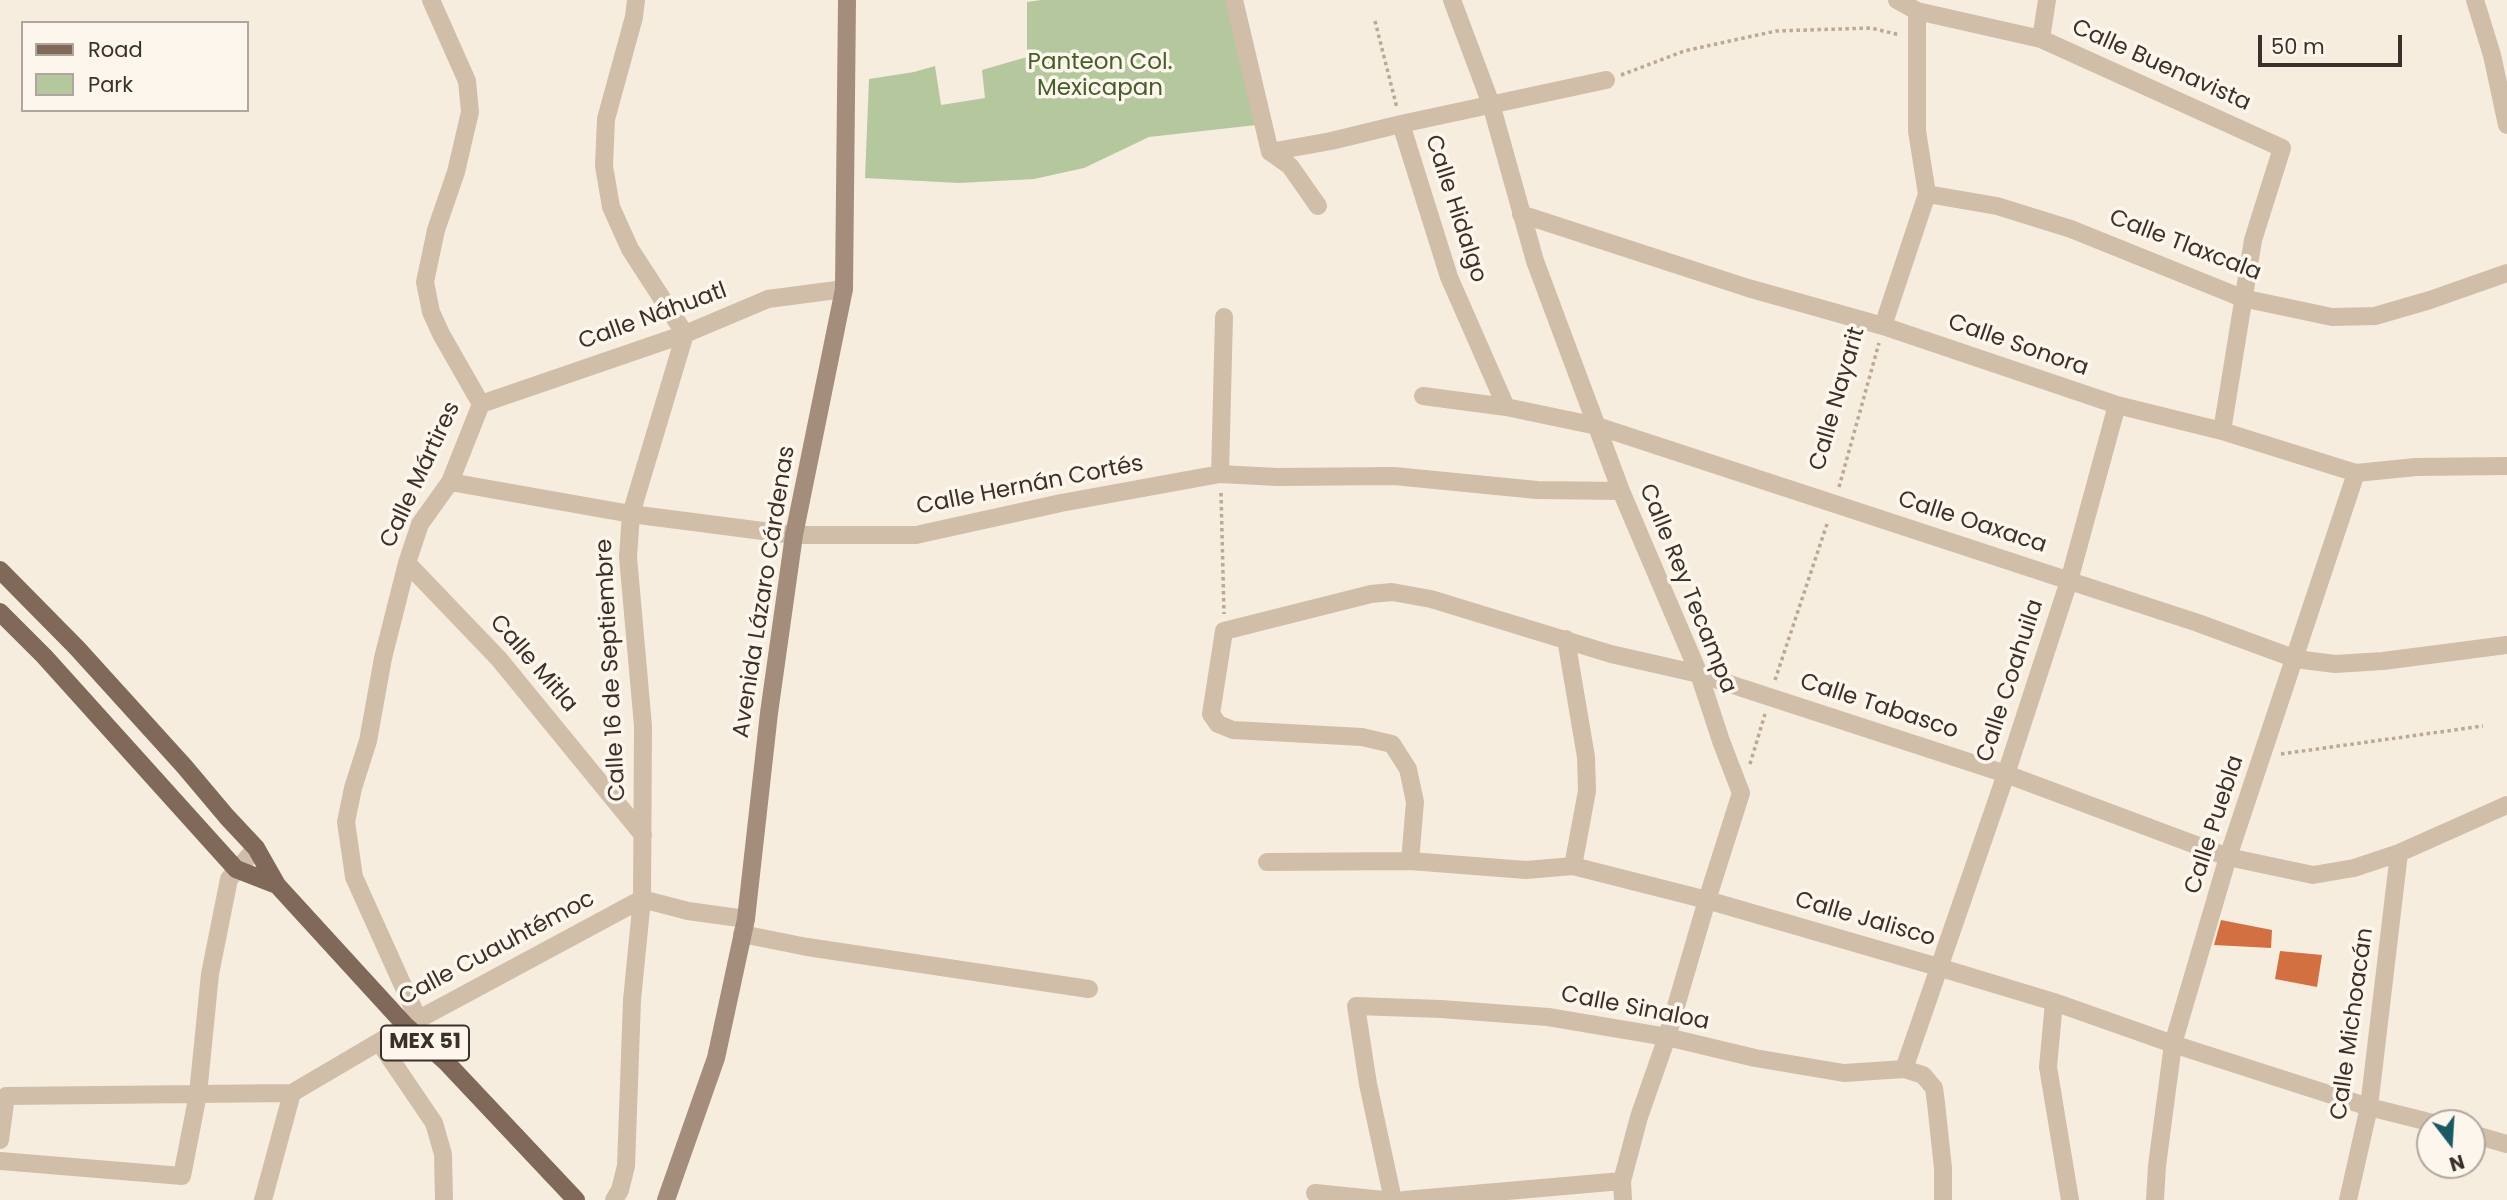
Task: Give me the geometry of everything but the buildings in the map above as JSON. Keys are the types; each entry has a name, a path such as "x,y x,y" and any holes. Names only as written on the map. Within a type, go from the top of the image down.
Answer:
{"main road":[{"name":"Avenida Lázaro Cárdenas","path":"652,1200 670,1192 716,1058 744,927 769,713 794,535 844,289 847,0"},
{"name":"MEX 51","path":"0,570 77,648 256,848 277,885 412,1022 576,1200"},
{"name":"MEX 51","path":"0,612 44,656 236,869 277,885"}],"street":[{"name":"Calle Mártires","path":"412,1022 354,877 346,822 368,741 383,658 407,563 420,524 450,482 481,404 441,334 432,312 425,282 436,230 456,172 470,112 467,81 431,0"},
{"path":"636,0 634,17 606,118 604,166 611,206 630,249 685,334"},
{"path":"1234,0 1270,152 1290,166 1318,206"},
{"name":"Calle Rey Tecampa","path":"1452,0 1491,104 1535,261 1621,491 1699,674 1741,793"},
{"name":"Calle Buenavista","path":"1897,0 1917,11 2041,39 2282,148 2253,240 2242,298"},
{"path":"2041,39 2047,0"},
{"path":"2475,0 2492,55 2507,125"},
{"name":"Calle Nayarit","path":"1884,326 1927,194 1917,131 1917,11"},
{"path":"1270,152 1331,142 1401,124 1606,80"},
{"name":"Calle Hidalgo","path":"1401,124 1449,277 1506,407"},
{"name":"Calle Tlaxcala","path":"1927,194 1997,206 2071,229 2242,298 2332,317 2375,316 2507,273"},
{"name":"Calle Sonora","path":"1521,214 1748,288 1884,326 2117,405 2222,431 2356,473 2416,467 2507,466"},
{"name":"Calle Náhuatl","path":"481,404 685,334 768,299 844,289"},
{"path":"2222,431 2242,298"},
{"path":"1220,474 1224,317"},
{"name":"Calle 16 de Septiembre","path":"614,1200 626,1166 632,1000 642,899 643,726 628,557 631,514 685,334"},
{"name":"Calle Oaxaca","path":"1423,396 1506,407 1597,426 2198,623 2296,659 2335,664 2384,661 2507,645"},
{"name":"Calle Coahuila","path":"1903,1069 2006,774 2069,581 2117,405"},
{"name":"Calle Puebla","path":"2155,1200 2173,1044 2228,857 2356,473"},
{"name":"Calle Hernán Cortés","path":"450,482 631,514 794,535 916,535 1061,503 1220,474 1277,477 1394,476 1537,490 1621,491"},
{"name":"Calle Mitla","path":"407,563 499,659 643,835"},
{"name":"Calle Tabasco","path":"1224,631 1371,594 1392,592 1431,599 1611,654 1699,674 2006,774 2228,857 2312,875 2354,868 2399,853 2507,805"},
{"path":"1224,631 1211,714 1218,724 1233,730 1362,737 1392,744 1408,769 1415,802 1410,861"},
{"path":"1566,639 1586,757 1587,791 1573,866"},
{"path":"1623,1200 1622,1181 1639,1117 1667,1037 1741,793"},
{"path":"0,1161 182,1176 198,1094 210,974 229,879 256,848"},
{"name":"Calle Michoacán","path":"2348,1200 2369,1107 2399,853"},
{"name":"Calle Jalisco","path":"1267,862 1410,861 1525,870 1573,866 1707,900 1938,967 2054,1002 2173,1044 2369,1107 2416,1119"},
{"path":"642,899 807,947 1088,989"},
{"name":"Calle Cuauhtémoc","path":"0,1140 6,1096 292,1093 412,1022 642,899"},
{"path":"2054,1002 2048,1067 2070,1200"},
{"name":"Calle Sinaloa","path":"1394,1200 1367,1084 1356,1006 1548,1017 1667,1037 1755,1058 1844,1073 1903,1069"},
{"path":"379,1042 434,1123 443,1154 444,1200"},
{"path":"1903,1069 1923,1074 1934,1088 1944,1168 1943,1200"},
{"path":"263,1200 292,1093"},
{"path":"2486,1138 2507,1144"},
{"path":"1404,1200 1622,1181"},
{"path":"1315,1193 1384,1200"}],"path":[{"name":"Calle Hidalgo","path":"1375,21 1401,124"},
{"path":"1606,80 1684,51 1776,31 1871,28 1915,40"},
{"name":"Calle Nayarit","path":"1741,793 1835,503 1884,326"},
{"path":"1220,474 1224,631"},
{"path":"2263,757 2483,726"}],"green space":[{"name":"Panteon Col. Mexicapan","path":"1228,0 1256,125 1149,137 1084,168 1034,179 959,183 865,178 869,79 935,66 941,105 985,98 982,70 1027,57 1027,2"}]}
